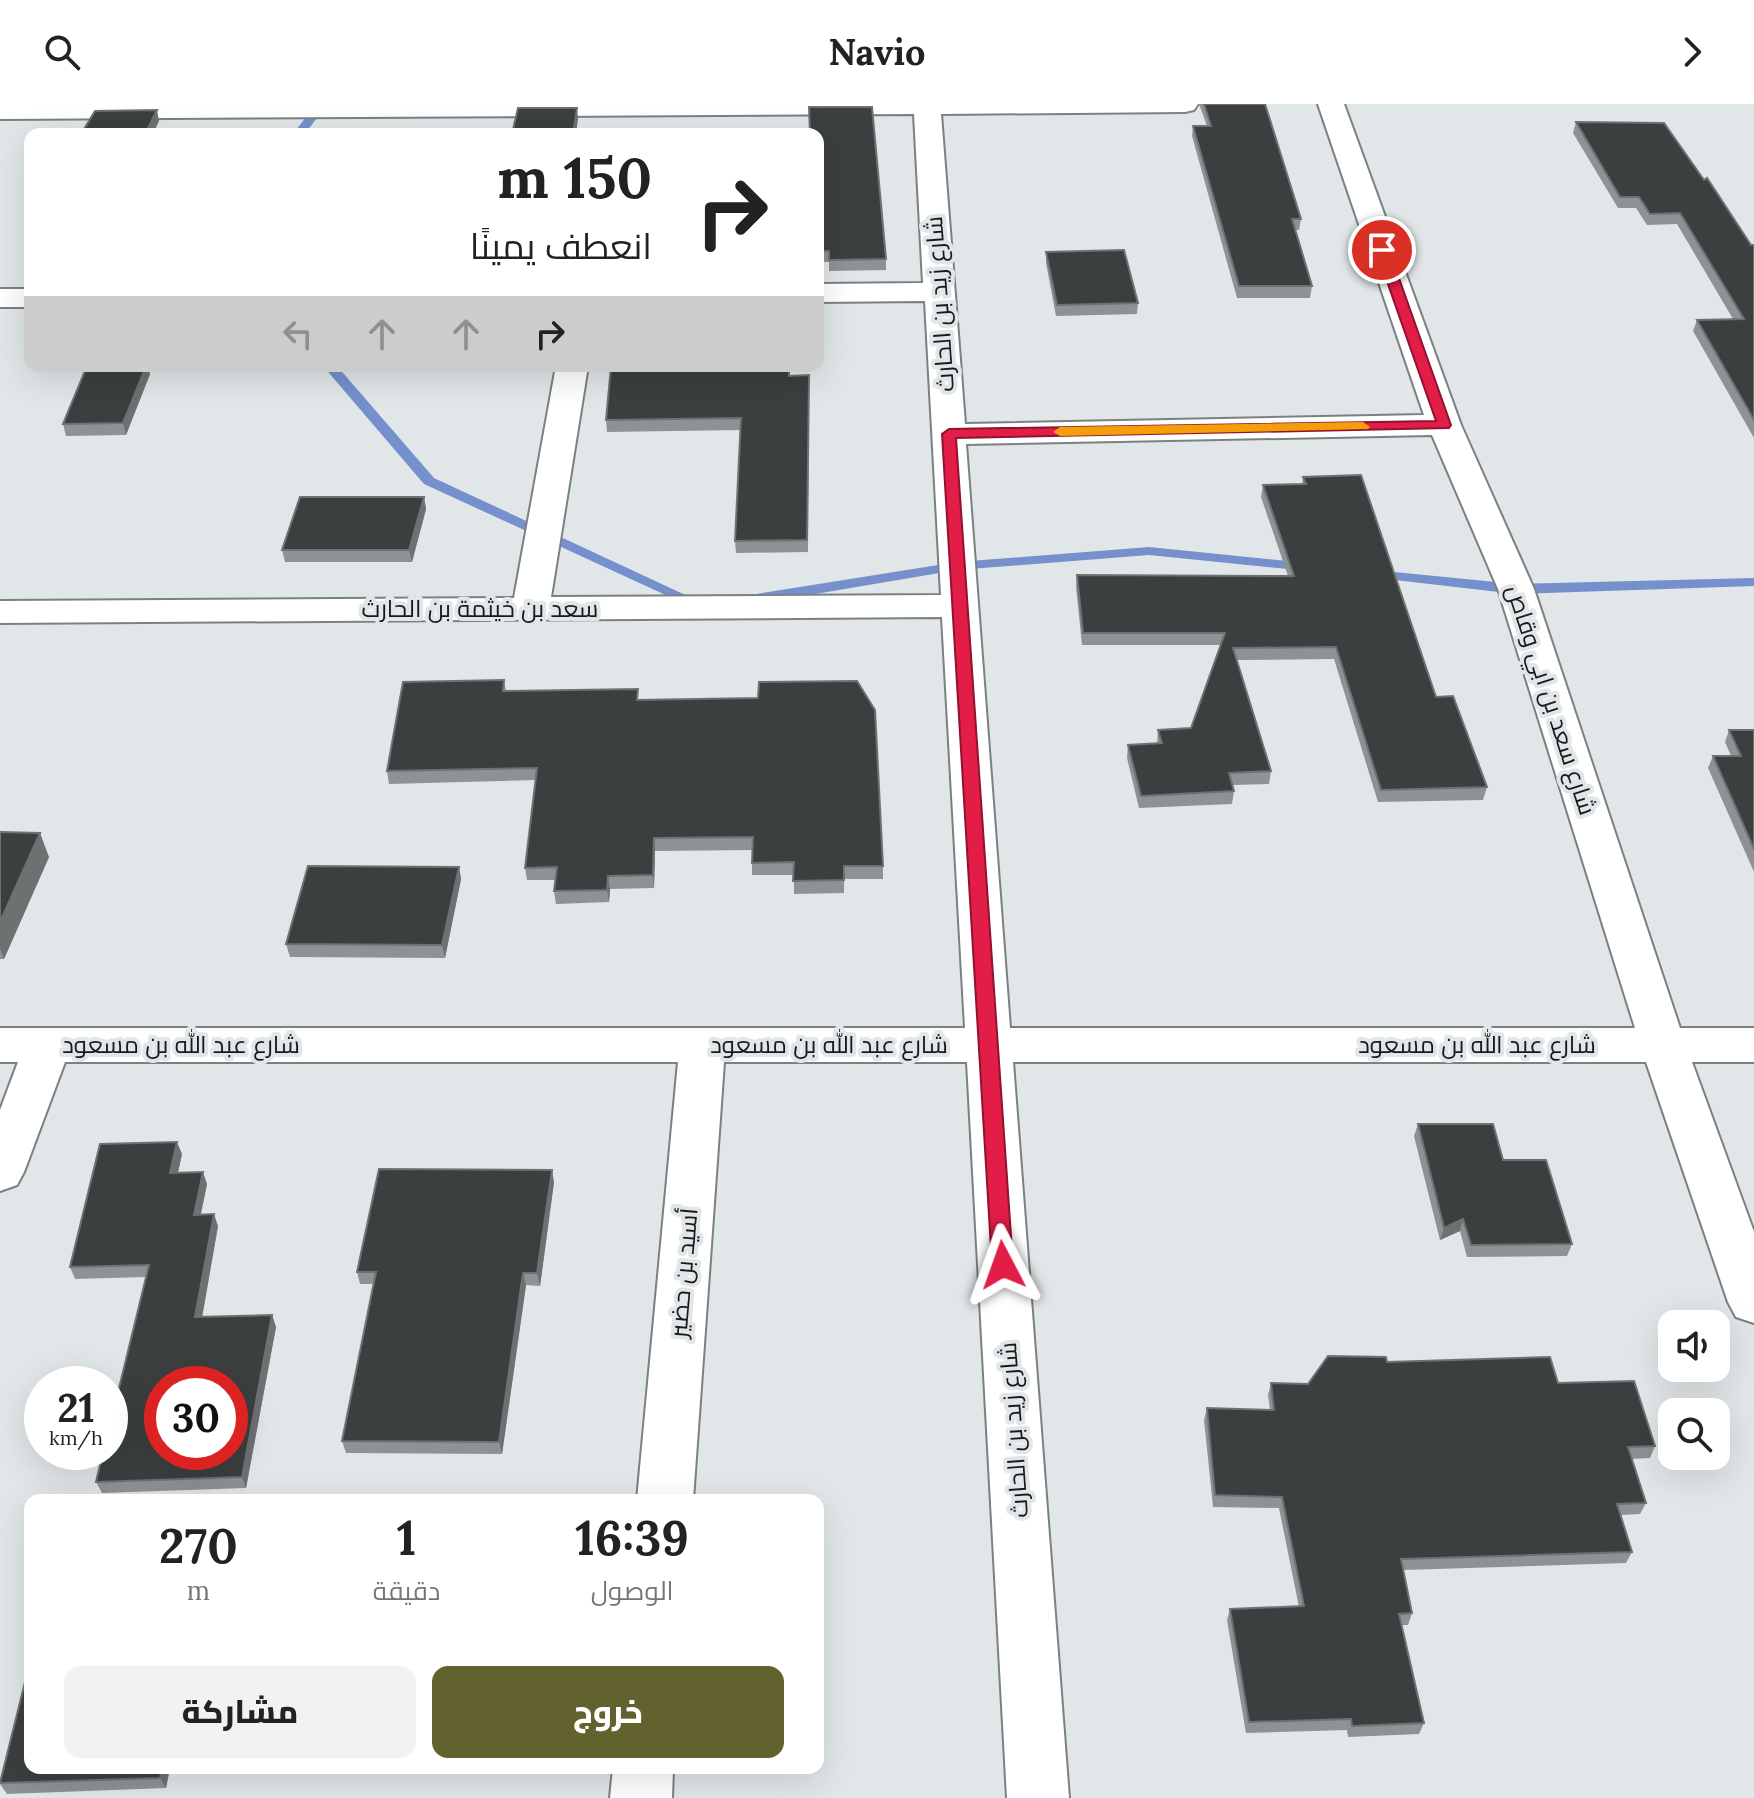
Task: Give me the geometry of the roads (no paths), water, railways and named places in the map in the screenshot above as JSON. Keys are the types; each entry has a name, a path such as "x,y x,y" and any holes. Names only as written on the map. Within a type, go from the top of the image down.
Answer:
{"street":[{"path":"0,137 12,109 1185,104"},
{"name":"شارع سعد بن ابي وقاص","path":"1331,104 1444,425 1516,589 1663,1045 1754,1302"},
{"name":"شارع زيد بن الحارث","path":"927,105 1038,1798"},
{"path":"824,293 940,292"},
{"path":"0,298 24,298"},
{"path":"531,609 571,372"},
{"path":"949,434 1444,425"},
{"name":"سعد بن خيثمة بن الحارث","path":"0,612 960,606"},
{"name":"شارع عبد الله بن مسعود","path":"0,1045 1754,1045"},
{"path":"0,1172 48,1045"},
{"name":"أسيد بن حضير","path":"665,1494 702,1046"},
{"path":"641,1798 643,1774"}],"waterway":[{"path":"304,128 322,104"},
{"path":"335,372 429,481 701,606"},
{"path":"750,600 957,566 1149,551 1308,567"},
{"path":"1374,574 1516,589 1754,582"}]}
